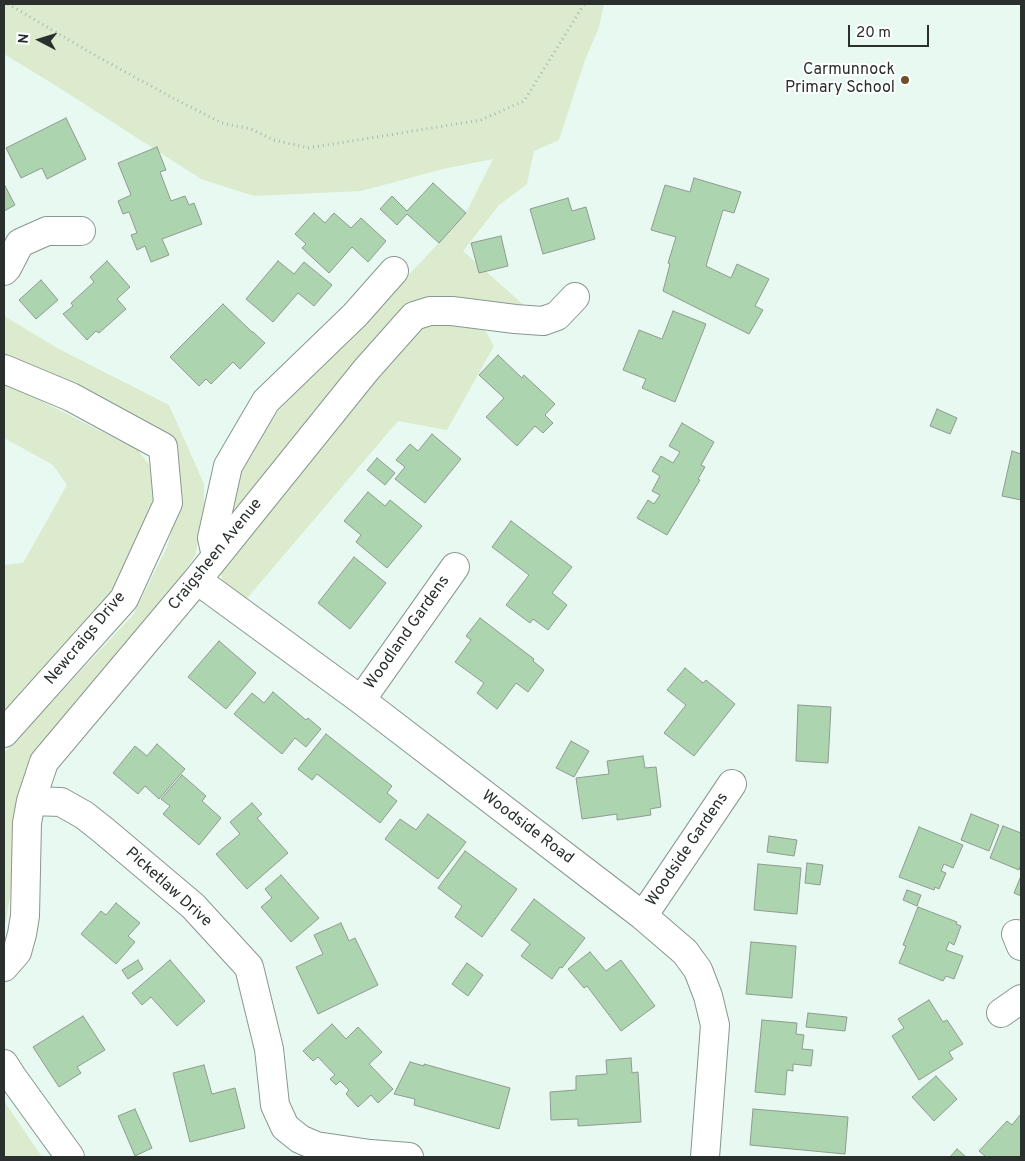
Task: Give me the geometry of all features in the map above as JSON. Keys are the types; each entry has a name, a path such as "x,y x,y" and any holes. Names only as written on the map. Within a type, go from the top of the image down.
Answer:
{"street":[{"path":"4,271 20,243 47,232 81,231"},
{"path":"216,556 212,538 228,466 266,401 355,315 394,271"},
{"name":"Craigsheen Avenue","path":"4,967 16,952 22,934 25,916 27,823 31,801 44,762 197,580 366,370 414,316 430,311 452,311 543,321 558,316 575,297"},
{"name":"Newcraigs Drive","path":"4,368 71,397 163,447 168,503 124,599 4,733"},
{"name":"Woodland Gardens","path":"361,700 455,567"},
{"name":"Woodside Road","path":"197,580 361,700 643,916 685,952 698,970 708,996 715,1024 704,1157"},
{"name":"Woodside Gardens","path":"643,916 732,784"},
{"name":"Picketlaw Drive","path":"31,801 61,802 84,815 193,906 248,967 269,1048 275,1105 285,1127 300,1140 316,1146 370,1154 409,1157"},
{"path":"4,1064 70,1157"}],"path":[{"path":"8,4 98,58 172,98 222,122 251,129 274,140 308,148 481,120 524,101 584,4"}],"green space":[{"path":"4,4 604,4 599,27 585,60 559,140 534,151 527,184 499,205 463,251 525,306 496,307 422,302 229,522 241,467 279,410 466,213 493,159 443,169 361,191 254,196 201,179 4,54"},
{"path":"4,316 59,349 169,405 204,484 204,516 195,556 172,589 44,740 26,774 14,815 13,877 4,925 4,753 133,615 167,547 180,502 176,457 78,386 4,354"},
{"path":"416,323 485,330 494,346 447,430 398,421 243,603 223,582 221,574 225,562"},
{"path":"4,382 138,450 152,469 155,490 151,512 105,606 4,718 4,565 23,563 67,485 53,465 4,438"},
{"path":"4,1101 42,1157 4,1157"}],"building":[{"path":"66,118 86,159 47,179 42,168 21,178 6,148"},
{"path":"157,147 166,170 160,172 171,201 185,196 189,205 194,203 202,224 162,239 169,255 151,262 145,246 137,250 131,235 137,233 129,212 123,214 118,201 131,195 118,163"},
{"path":"694,178 741,192 734,213 723,210 706,266 731,278 737,264 769,279 755,306 763,310 749,334 663,291 670,264 668,263 676,237 651,230 665,185 690,192"},
{"path":"433,183 466,213 439,243 407,214 397,225 380,209 392,196 407,211"},
{"path":"4,184 15,205 4,211"},
{"path":"568,198 572,211 586,207 595,239 543,254 530,209"},
{"path":"314,213 325,223 334,213 351,228 361,218 386,241 368,262 352,247 329,273 302,248 306,244 295,234"},
{"path":"501,236 508,266 479,273 471,243"},
{"path":"107,261 130,287 117,299 126,309 99,333 96,331 87,340 63,314 73,306 71,303 94,282 90,277"},
{"path":"278,261 294,274 304,262 332,285 314,306 298,293 273,322 246,299"},
{"path":"41,280 58,300 36,319 19,300"},
{"path":"223,304 265,343 240,369 233,362 211,384 206,379 199,386 170,357"},
{"path":"673,311 706,324 675,402 642,388 646,379 623,370 639,330 662,339"},
{"path":"498,355 522,378 524,375 555,404 545,415 553,423 543,433 535,426 517,446 486,417 504,398 479,375"},
{"path":"937,409 957,418 950,434 930,426"},
{"path":"682,423 714,442 701,465 705,467 698,479 700,480 667,535 637,518 648,500 654,504 660,495 652,491 660,476 652,471 661,456 673,463 680,452 669,446"},
{"path":"432,434 461,459 425,503 395,479 405,467 396,460 410,444 418,451"},
{"path":"1012,451 1021,454 1021,500 1002,496"},
{"path":"377,458 395,473 385,485 367,470"},
{"path":"368,492 385,506 390,500 422,526 387,568 356,542 361,535 344,521"},
{"path":"511,521 572,567 552,593 567,605 548,630 533,619 530,623 506,605 529,575 492,547"},
{"path":"354,557 386,583 350,629 318,603"},
{"path":"480,618 534,659 533,661 544,670 528,692 516,683 497,709 477,693 484,683 455,662 471,640 466,636"},
{"path":"219,641 256,673 226,709 188,677"},
{"path":"685,668 703,683 706,680 735,704 694,756 664,733 686,705 667,690"},
{"path":"273,692 306,720 308,718 321,729 306,747 295,738 282,754 234,714 252,693 264,703"},
{"path":"798,705 831,707 828,763 796,761"},
{"path":"326,734 392,786 387,793 397,801 380,823 317,774 312,780 298,769"},
{"path":"571,741 589,751 574,777 556,768"},
{"path":"157,744 185,769 159,799 145,786 138,794 113,773 135,746 147,756"},
{"path":"643,756 645,768 656,767 661,807 650,809 651,815 617,820 617,814 582,819 576,778 609,774 607,761"},
{"path":"182,775 206,796 202,801 221,818 199,845 163,814 170,806 161,799"},
{"path":"252,803 262,814 257,818 288,853 247,889 216,854 240,834 230,822"},
{"path":"428,814 466,842 438,879 385,839 400,819 416,830"},
{"path":"971,814 999,825 989,851 961,840"},
{"path":"1003,826 1021,833 1021,864 1019,870 990,858"},
{"path":"919,827 963,845 953,868 944,864 941,871 946,873 939,889 935,887 934,890 899,877"},
{"path":"769,836 797,840 794,856 767,852"},
{"path":"465,851 517,889 482,937 455,917 462,906 438,888"},
{"path":"807,863 823,865 820,885 805,883"},
{"path":"758,864 801,868 797,914 754,910"},
{"path":"281,875 319,918 291,942 261,907 272,898 265,889"},
{"path":"1021,876 1021,896 1014,893"},
{"path":"907,890 921,895 917,906 903,900"},
{"path":"534,899 585,938 552,979 521,956 530,944 511,930"},
{"path":"116,903 140,923 128,936 135,942 116,964 81,934 101,911 106,915"},
{"path":"918,907 957,922 956,924 961,926 954,945 949,942 946,950 963,956 954,979 946,976 943,981 899,963 906,946 903,945"},
{"path":"341,923 349,941 355,938 378,985 318,1014 296,967 323,954 314,935"},
{"path":"751,942 796,946 792,998 746,994"},
{"path":"590,952 606,971 621,960 655,1006 621,1031 587,986 584,988 568,969"},
{"path":"138,960 143,969 128,979 122,970"},
{"path":"170,960 205,1001 177,1026 151,997 142,1005 132,993"},
{"path":"467,963 483,975 468,996 452,984"},
{"path":"929,1000 943,1022 947,1020 963,1044 949,1052 953,1059 919,1080 892,1036 904,1028 898,1019"},
{"path":"808,1013 847,1017 845,1031 806,1027"},
{"path":"83,1016 105,1050 77,1067 81,1073 59,1087 33,1047"},
{"path":"762,1020 797,1023 796,1034 804,1035 802,1049 813,1050 811,1066 793,1064 793,1071 787,1070 785,1095 755,1092"},
{"path":"332,1024 346,1039 358,1027 382,1052 369,1064 393,1089 378,1103 371,1095 358,1107 346,1094 349,1090 340,1081 336,1085 330,1079 335,1075 318,1057 313,1061 303,1051"},
{"path":"631,1058 632,1073 638,1072 641,1122 578,1126 578,1119 551,1120 550,1092 576,1090 576,1076 607,1074 606,1060"},
{"path":"410,1062 424,1066 424,1064 510,1088 499,1129 414,1105 415,1099 394,1094"},
{"path":"204,1065 212,1094 235,1088 245,1128 190,1142 173,1073"},
{"path":"936,1076 957,1099 934,1121 912,1097"},
{"path":"135,1109 152,1148 135,1156 118,1116"},
{"path":"753,1109 848,1117 845,1154 750,1145"},
{"path":"1021,1114 1021,1157 986,1157 979,1151 1007,1121 1012,1125"},
{"path":"957,1149 966,1157 950,1157"}],"place":[{"name":"Carmunnock Primary School","path":"905,80"}]}
